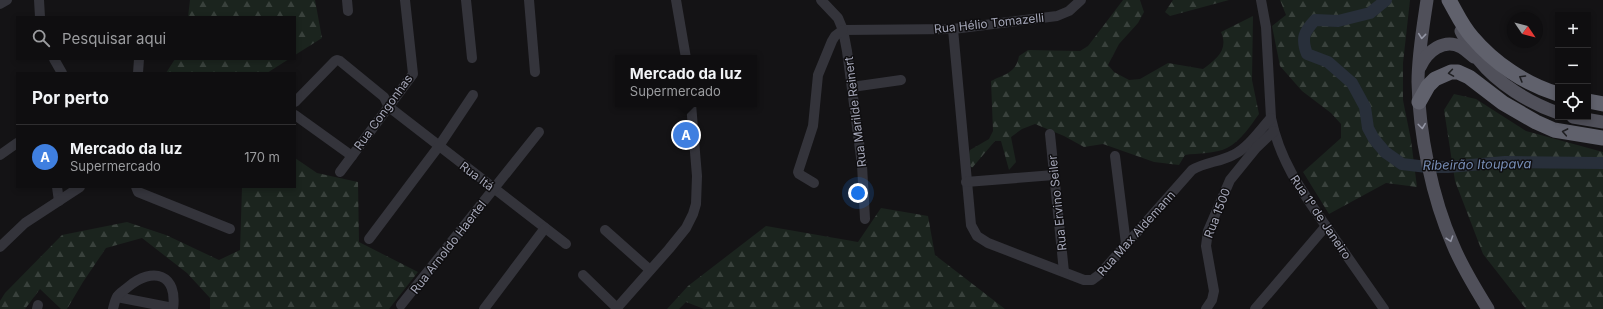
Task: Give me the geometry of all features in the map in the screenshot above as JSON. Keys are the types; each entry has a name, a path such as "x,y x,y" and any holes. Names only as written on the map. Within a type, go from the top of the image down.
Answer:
{"highway":[{"path":"1448,0 1471,36 1492,56 1520,77 1536,86 1555,93"},
{"path":"1419,102 1423,93 1434,79 1451,72 1458,72 1468,77 1503,103 1536,122 1554,130 1603,138"},
{"path":"1591,102 1603,104"}],"main road":[{"path":"1426,0 1418,72 1419,102 1425,149 1438,202 1452,244 1472,284 1488,309"},
{"path":"1448,0 1459,27 1479,60"},
{"path":"1418,72 1426,56 1432,50 1444,45 1452,44 1461,47 1479,60 1502,82 1528,101 1555,112"},
{"path":"1591,120 1603,122"}],"street":[{"path":"0,4 7,0"},
{"path":"39,0 40,16"},
{"path":"347,0 348,11"},
{"name":"Rua Congonhas","path":"340,172 413,74 405,0"},
{"path":"466,0 472,58"},
{"path":"529,0 536,72"},
{"path":"676,0 685,55"},
{"path":"814,183 798,172 813,126 818,75 832,41 835,36 843,30 838,18 821,0"},
{"name":"Rua Hélio Tomazelli","path":"843,30 953,29 1057,16 1069,11 1081,0"},
{"name":"Rua 1º de Janeiro","path":"1261,0 1266,27 1271,118 1283,157 1297,185 1384,309"},
{"name":"Rua Max Aldemann","path":"953,29 971,225 977,236 988,243 1084,280 1092,280 1100,274 1192,170 1199,165 1234,155 1244,148 1271,118"},
{"name":"Rua Marilde Reinert","path":"843,30 862,165 865,219"},
{"path":"55,60 61,72"},
{"path":"138,72 139,60"},
{"name":"Rua Itá","path":"296,101 337,60 384,97 389,107 566,244"},
{"path":"852,87 901,80"},
{"path":"370,239 439,146 473,96"},
{"path":"583,275 617,308 686,228 694,209 697,191 691,107"},
{"path":"296,116 352,156"},
{"name":"Rua 1500","path":"1206,309 1212,300 1214,291 1206,246 1208,231 1230,180 1256,148 1274,131"},
{"name":"Rua Arnoldo Haertel","path":"401,306 539,132"},
{"name":"Rua Ervino Seiler","path":"1050,134 1064,272"},
{"path":"0,155 16,144"},
{"path":"1115,156 1126,244"},
{"path":"966,182 1054,175"},
{"path":"57,188 59,201"},
{"path":"0,247 25,223 78,188"},
{"path":"136,188 138,192 230,229"},
{"path":"1255,309 1326,226"},
{"path":"484,309 545,228"},
{"path":"605,230 650,270"},
{"path":"113,309 117,297 142,277 157,275 165,279 172,285 175,296 173,308 117,297"}],"green space":[{"path":"190,0 315,0 322,38 296,54 296,16 188,16"},
{"path":"1123,0 1140,0 1144,12 1138,23 1119,44 1108,65 1114,72 1129,80 1140,79 1168,63 1203,69 1220,54 1223,44 1221,32 1253,16 1252,80 1259,114 1241,137 1232,145 1222,150 1185,155 1179,165 1154,162 1103,144 1084,147 1064,136 1035,124 1022,129 1011,137 1016,162 1009,170 1001,141 995,141 972,168 967,162 970,150 989,139 993,131 991,81 1013,70 1018,62 1019,56 1028,50 1080,51 1088,46"},
{"path":"1173,0 1229,0 1170,16 1165,12"},
{"path":"1280,0 1410,0 1403,63 1403,100 1411,140 1417,187 1386,183 1329,214 1303,172 1341,138 1341,124 1331,113 1302,91 1280,66 1272,26 1286,15"},
{"path":"174,60 287,60 269,72 167,72"},
{"path":"1454,94 1476,99 1526,131 1603,152 1603,309 1526,309 1483,254 1455,181 1444,110"},
{"path":"296,159 317,173 358,182 359,242 418,272 389,309 210,309 210,298 187,273 142,238 106,248 67,309 61,309 40,289 25,309 0,309 0,301 5,293 62,235 127,222 166,235 219,260 240,250 242,188 296,188"},
{"path":"881,208 928,216 935,255 1005,309 704,309 686,302 679,309 667,309 688,286 766,226 858,242"}],"waterway":[{"name":"Ribeirão Itoupava","path":"1386,0 1370,13 1338,21 1315,20 1308,28 1304,39 1307,54 1328,62 1352,83 1365,107 1368,128 1374,139 1385,152 1402,164 1427,167 1448,167 1505,162 1603,163"}],"place":[{"name":"Mercado da luz","path":"686,135"}]}
